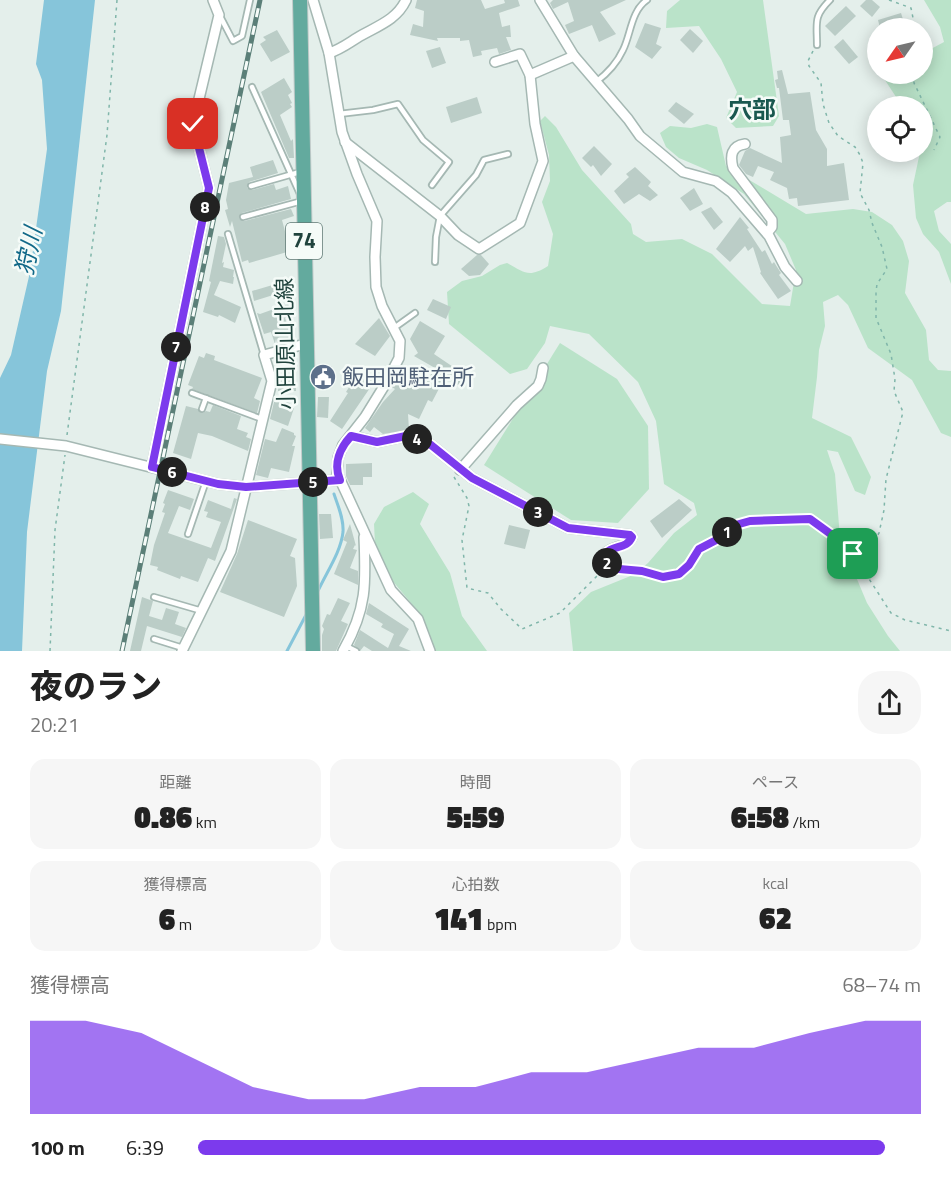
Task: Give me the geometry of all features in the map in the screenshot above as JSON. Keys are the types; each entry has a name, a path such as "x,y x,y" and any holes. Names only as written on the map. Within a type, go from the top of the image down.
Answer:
{"main road":[{"name":"小田原山北線","path":"300,0 296,173 303,201 313,651"}],"street":[{"path":"152,467 209,188 193,124 219,15 213,0"},
{"path":"313,0 329,53 345,142 377,221 376,287 382,306 400,341 399,358 386,383 343,445 338,458 337,473 391,590 418,619 429,651"},
{"path":"329,53 341,49 392,19 402,9 406,0"},
{"path":"540,0 574,56 640,136 683,172 716,181 732,193 767,233 785,267 796,281"},
{"path":"345,142 440,216 458,235 479,249 520,223 543,160 537,135 530,75 520,54 495,62"},
{"path":"530,75 574,56"},
{"path":"745,144 738,145 732,150 730,160 733,168 772,220 772,227 767,233"},
{"path":"183,650 231,551 272,381 264,355 305,344"},
{"path":"460,470 517,405 538,386 543,368"},
{"path":"351,436 377,442 406,436 417,439 431,445 472,478 568,528 630,535 632,537 628,544 610,549 606,553 608,568"},
{"path":"0,439 66,447 206,481 246,487 340,480"},
{"path":"344,649 359,615 366,587 364,534"}],"lane":[{"path":"219,15 233,41 242,36 250,0"},
{"path":"596,82 608,73 617,61 627,41 637,10 647,0"},
{"path":"817,45 816,26 819,11 830,0"},
{"path":"251,186 296,173 252,87"},
{"path":"339,114 398,104 423,140 449,162 432,185"},
{"path":"435,262 440,216 476,175 484,160 508,154"},
{"path":"243,217 303,201"},
{"path":"228,234 264,355"},
{"path":"394,328 415,313"},
{"path":"192,393 263,420"},
{"path":"202,409 206,398"},
{"path":"188,534 206,481"},
{"path":"154,597 202,611"},
{"path":"154,639 183,650"},
{"path":"344,649 356,651"}],"path":[{"path":"50,651 55,530 107,135 117,0"},
{"path":"889,0 911,8 913,18"},
{"path":"817,45 810,55 809,66 820,83 823,104 834,131 855,147 860,155 862,164 860,192 869,210 886,261 887,269 877,284 876,318 891,354 895,379 894,391 903,412 886,479 884,510 879,533 873,543 855,557"},
{"path":"914,84 940,137 934,150"},
{"path":"448,459 454,477 467,498 469,506 462,540 467,588 488,593 522,629 560,613 594,577 608,568 642,571 663,577 679,574 689,565 699,549 724,536 732,526 750,521 810,519 839,540 855,557 891,613 905,620 951,631"}],"green space":[{"path":"680,0 763,0 779,116 773,126 736,128 726,118 737,92 721,59 699,26 666,28 667,11"},
{"path":"924,0 951,0 951,202 947,202 934,211 939,231 951,244 951,284 939,252 923,234 916,218 913,185 918,162 933,162 933,96 895,96 888,84 933,84 933,48 944,42 940,27"},
{"path":"545,116 556,127 582,170 631,224 633,234 646,242 682,239 712,254 762,304 790,306 796,270 785,244 744,194 707,170 679,158 666,147 660,133 670,126 691,128 707,124 717,127 726,166 806,214 853,209 872,212 892,225 903,241 909,261 905,293 926,330 929,360 938,370 951,371 951,437 941,433 912,380 868,348 848,305 838,295 823,302 825,326 819,350 812,418 851,437 871,477 865,495 855,491 838,452 827,450 835,474 841,551 854,572 867,603 900,651 573,651 569,613 591,592 633,575 648,563 674,533 697,515 694,503 664,484 656,421 638,382 589,334 550,326 545,343 527,369 510,374 449,324 447,292 462,281 482,276 507,263 527,273 536,272 548,266 553,234 542,202 550,181 549,155 540,121"},
{"path":"560,343 617,379 648,426 649,489 618,523 571,520 484,465"},
{"path":"413,492 429,504 420,524 450,573 462,616 487,651 434,651 421,615 386,573 375,544 374,524 384,507"}],"water":[{"path":"44,0 95,0 61,311 47,371 27,532 22,651 0,651 0,378 11,355 30,272 47,149 42,80 36,64"}],"building":[{"path":"417,0 481,0 485,9 505,3 504,0 518,0 520,6 499,13 502,27 510,25 511,37 506,37 511,50 499,54 497,48 481,51 482,55 473,57 469,40 437,38 438,41 410,35 413,24 423,27 424,11 415,8"},
{"path":"553,0 626,0 600,12 616,34 599,42 592,25 569,34 565,25 574,21 568,2 553,9 550,3"},
{"path":"866,0 872,0 880,7 872,17 860,6"},
{"path":"846,6 856,16 835,36 825,26"},
{"path":"901,13 903,18 885,18"},
{"path":"645,23 661,28 656,44 662,47 652,59 635,47"},
{"path":"690,29 703,41 693,53 680,40"},
{"path":"277,30 290,52 271,62 260,44 266,40 263,37"},
{"path":"843,39 858,57 849,64 834,47"},
{"path":"440,47 446,63 432,68 426,51"},
{"path":"782,70 788,94 810,92 816,130 827,149 827,166 844,163 849,200 798,206 797,198 789,199 787,188 770,180 774,172 758,166 753,177 746,174 739,165 745,151 750,148 782,163 780,137 791,135 789,120 783,120 779,88 775,80 778,79 777,71"},
{"path":"284,78 292,92 288,95 292,107 280,115 291,141 293,139 294,158 289,158 261,92"},
{"path":"477,97 482,113 451,123 446,107"},
{"path":"676,102 694,114 684,124 668,111"},
{"path":"594,146 612,164 601,176 593,165 591,167 582,158"},
{"path":"273,160 278,173 249,182 247,188 252,190 274,184 276,190 288,186 291,199 242,213 239,218 244,221 291,209 294,216 282,220 292,247 286,249 287,252 249,263 248,260 242,262 232,221 230,227 225,210 228,209 226,200 229,183 253,177 250,167"},
{"path":"635,167 651,182 648,186 658,195 650,201 639,194 624,204 614,191 629,177 626,174"},
{"path":"694,188 703,204 690,211 680,198"},
{"path":"711,207 723,222 714,230 701,212"},
{"path":"740,217 762,252 765,250 772,264 774,262 781,273 779,275 791,291 778,299 760,273 753,247 748,251 745,246 730,262 716,249"},
{"path":"218,236 224,237 226,244 223,267 234,270 234,277 233,284 220,281 214,295 241,307 235,323 219,315 218,317 203,312 211,282 209,281"},
{"path":"477,255 481,255 489,264 480,275 469,276 461,269"},
{"path":"286,281 289,290 254,301 252,291"},
{"path":"433,299 451,307 446,319 427,310"},
{"path":"288,304 292,315 285,318 292,339 277,343 276,338 275,344 271,332 264,334 257,313"},
{"path":"379,318 390,336 375,356 355,344"},
{"path":"420,321 445,336 434,354 468,377 461,387 445,377 432,402 428,400 419,419 408,414 409,430 383,434 374,427 370,432 365,428 395,389 392,387 402,367 427,381 435,368 414,356 418,353 410,339"},
{"path":"206,353 215,356 214,360 262,378 254,398 260,401 257,413 192,389 193,387 188,385 199,356 204,358"},
{"path":"362,373 374,382 342,429 330,421 353,381 356,382"},
{"path":"279,380 296,380 296,391 278,391"},
{"path":"318,397 329,397 328,418 317,417"},
{"path":"275,398 290,403 289,406 294,408 288,426 270,419"},
{"path":"213,405 241,416 237,429 248,433 246,437 251,439 248,451 212,436 198,433 191,459 173,453 186,406 198,409 202,413 210,412"},
{"path":"282,428 296,436 292,446 295,446 289,472 271,468 268,478 256,475 265,439 276,442"},
{"path":"372,463 372,477 363,477 363,485 350,485 346,476 346,464"},
{"path":"168,490 194,499 190,510 179,506 168,533 211,548 221,522 206,517 208,512 204,511 208,500 231,509 234,498 237,499 215,561 208,558 198,582 181,576 180,579 150,565 165,513 162,512 165,504 163,503"},
{"path":"679,499 692,510 662,538 650,521"},
{"path":"319,514 331,514 333,538 320,539"},
{"path":"248,520 297,539 290,556 295,558 297,586 284,617 220,592 237,554"},
{"path":"350,524 356,546 353,549 357,550 350,568 358,571 358,585 334,574 347,542 343,540"},
{"path":"509,525 530,530 525,549 504,544"},
{"path":"142,597 153,601 149,616 162,620 166,608 179,612 175,624 186,628 182,637 147,626 141,651 130,651"},
{"path":"338,598 350,603 341,621 348,624 336,651 322,651 324,629 322,626"},
{"path":"369,603 409,629 399,646 411,651 372,651 364,646 360,651 354,645 360,630 388,648 394,634 381,627 383,624 366,614"}],"waterway":[{"path":"318,591 342,540 342,517 334,494"},
{"path":"287,651 307,613"}],"railway":[{"path":"122,651 260,0"}],"place":[{"name":"飯田岡駐在所","path":"323,377"}],"district":[{"name":"穴部","path":"752,110"}],"route":[{"path":"193,124 209,188 152,467 218,484 246,487 340,480 337,473 338,458 343,445 351,436 377,442 406,436 431,445 472,478 568,528 630,535 632,537 628,544 610,549 606,553 608,568 642,571 663,577 679,574 685,571 699,549 724,536 732,526 750,521 810,519 839,540 853,554"}],"water label":[{"name":"狩川","path":"29,251"}]}
